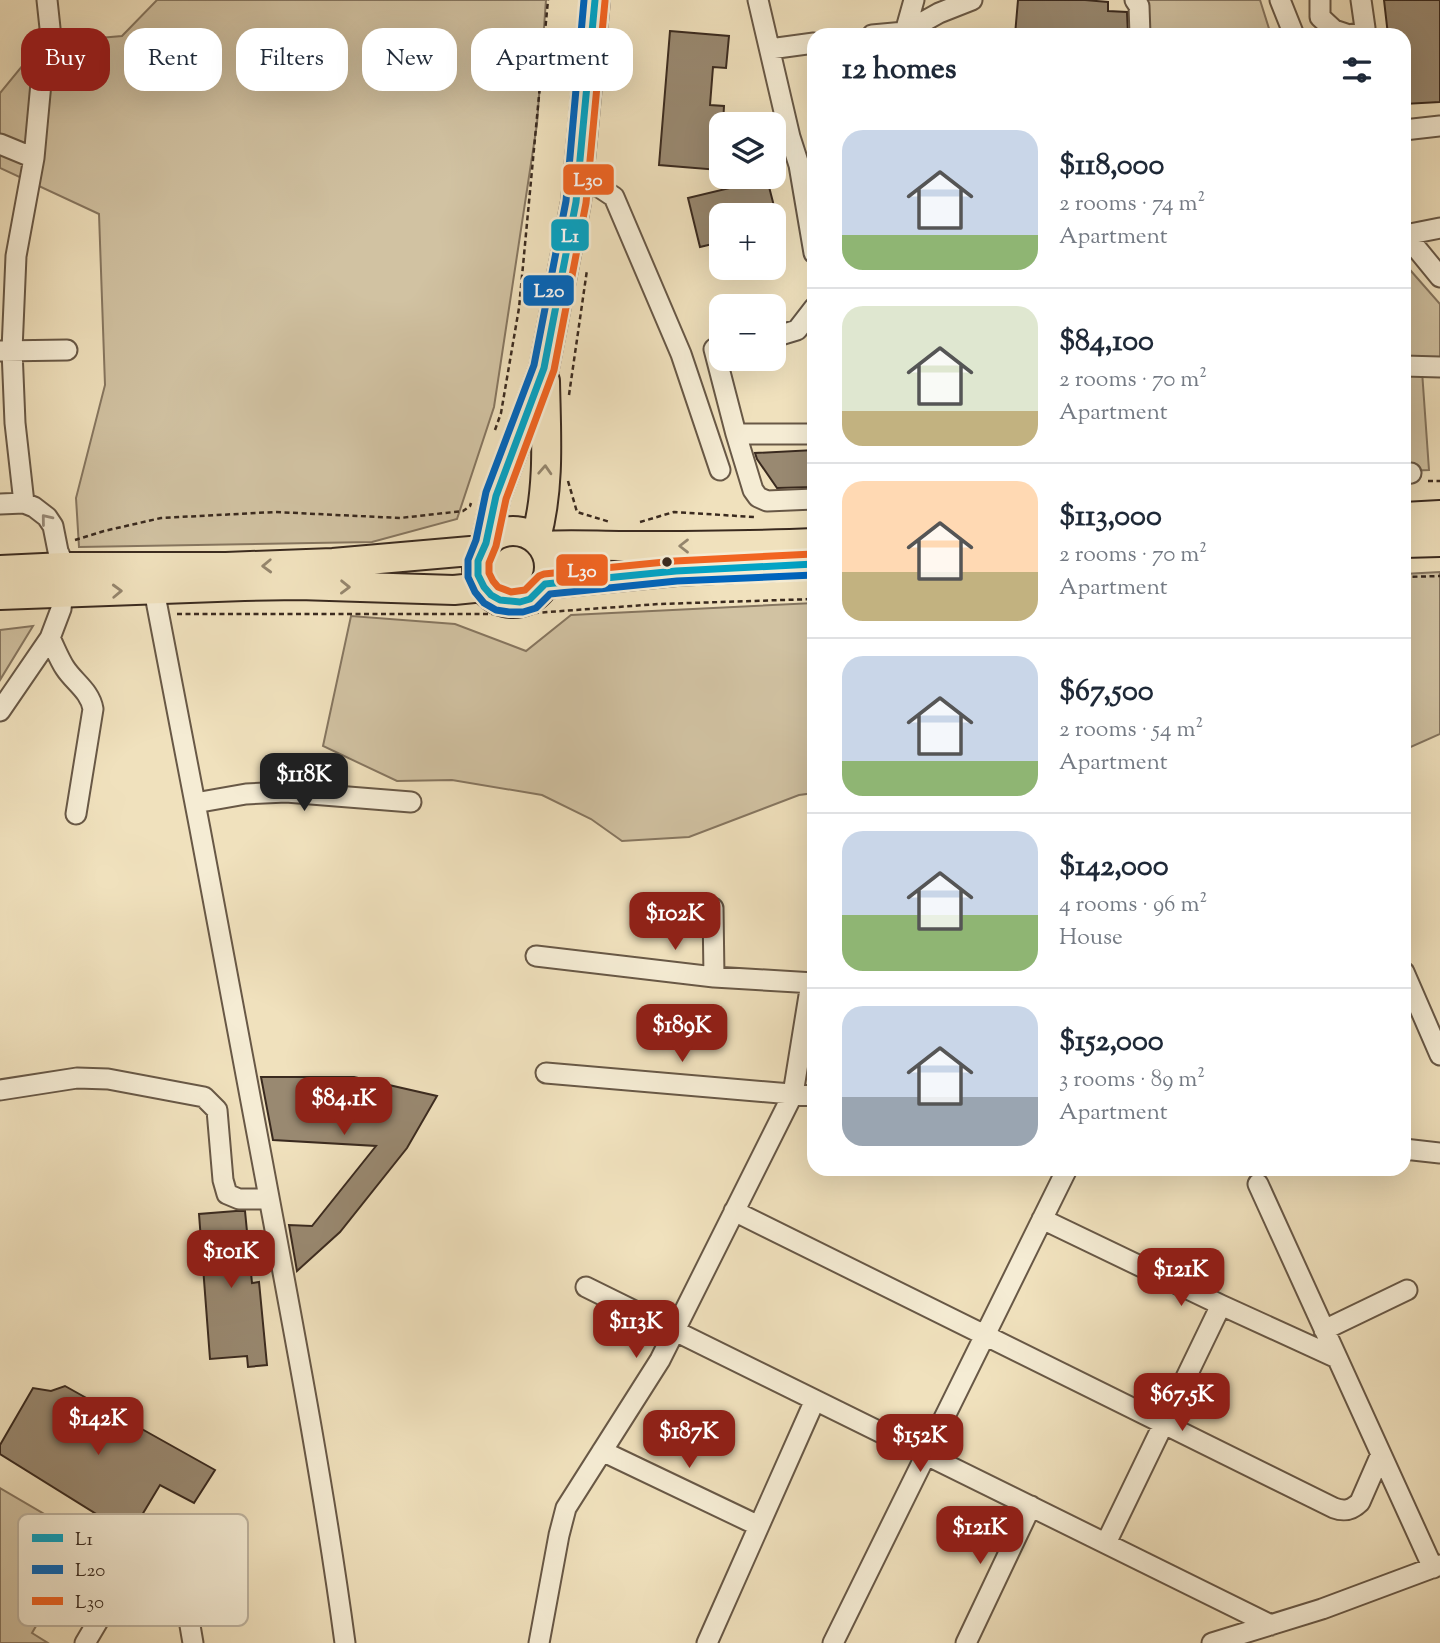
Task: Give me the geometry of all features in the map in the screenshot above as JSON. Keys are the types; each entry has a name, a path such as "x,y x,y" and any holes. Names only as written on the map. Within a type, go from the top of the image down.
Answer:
{"highway":[{"path":"544,368 546,452 540,542 548,557 549,571 545,584 538,593 520,602 510,602 491,595 484,587 478,575 478,561 496,496 544,368 576,202 595,0"},
{"path":"1411,517 1440,515"},
{"path":"0,569 62,570 333,563 484,547 499,534 509,531 519,531 540,542 567,545 752,546 807,543"},
{"path":"1411,543 1440,542"},
{"path":"545,584 676,571 807,564"},
{"path":"0,595 62,570 154,590 299,585 454,590 484,587"}],"street":[{"path":"24,503 6,351 16,256 34,158 41,83 50,28 47,0"},
{"path":"758,0 790,137 807,165"},
{"path":"906,28 914,0"},
{"path":"914,28 939,13 972,0"},
{"path":"1135,0 1139,6 1140,28"},
{"path":"1280,0 1291,28"},
{"path":"1361,0 1365,28"},
{"path":"1292,28 1301,18 1320,8 1333,28"},
{"path":"770,49 807,44"},
{"path":"1411,129 1440,126"},
{"path":"0,144 34,158"},
{"path":"578,181 599,187 614,197 681,354 720,470"},
{"path":"1411,233 1440,228"},
{"path":"1411,242 1440,277"},
{"path":"786,334 805,330"},
{"path":"681,354 709,350"},
{"path":"6,351 67,351"},
{"path":"1411,366 1440,367"},
{"path":"723,371 736,434 753,491 767,501 807,499"},
{"path":"736,434 807,434"},
{"path":"0,504 24,503 47,517 53,526 62,570 61,610 50,638 0,711"},
{"path":"154,590 314,1445 345,1643"},
{"path":"50,638 65,668 92,702 76,814"},
{"path":"195,803 246,794 286,792 411,802"},
{"path":"713,908 714,977"},
{"path":"536,956 714,977 807,983"},
{"path":"1411,988 1440,1055"},
{"path":"539,1643 566,1508 660,1360 793,1094 807,1012"},
{"path":"546,1073 807,1095"},
{"path":"0,1090 78,1078 108,1079 204,1097 217,1110 223,1180 227,1194 239,1199 269,1199"},
{"path":"1411,1150 1440,1153"},
{"path":"833,1643 1064,1176"},
{"path":"1212,1643 1322,1609 1436,1567 1381,1454 1258,1184"},
{"path":"734,1211 1341,1510 1348,1510 1360,1502 1381,1454"},
{"path":"1042,1219 1337,1358"},
{"path":"586,1287 1271,1625"},
{"path":"1324,1330 1408,1290"},
{"path":"1106,1543 1221,1305"},
{"path":"707,1643 815,1400"},
{"path":"602,1451 759,1526"},
{"path":"966,1643 1031,1506"},
{"path":"85,1643 95,1626"}],"path":[{"path":"492,440 501,413 519,308 548,0"},
{"path":"569,396 588,265"},
{"path":"568,479 577,512 612,523"},
{"path":"62,570 80,537 161,518 275,512 400,519 463,511 470,506 474,493"},
{"path":"632,525 674,512 758,516"},
{"path":"1411,577 1440,576"}],"shaded area":[{"path":"157,0 546,0 544,28 471,28 471,91 539,91 537,124 494,407 457,519 372,542 79,547 76,498 105,385 99,214 0,168 0,93 21,67 21,91 110,91 110,37 124,34 124,91 222,91 222,28 130,28"},
{"path":"1144,0 1260,0 1269,28 1144,28"},
{"path":"1411,271 1440,304 1440,371 1422,371 1429,470 1411,471"},
{"path":"1440,572 1440,734 1411,747 1411,574"},
{"path":"807,603 807,794 689,837 622,841 591,819 542,795 452,780 397,781 323,746 351,616 455,624 526,651 571,615"},
{"path":"33,626 0,680 0,630"},
{"path":"0,1488 44,1514 18,1514 18,1626 36,1626 32,1633 48,1643 0,1643"}],"building":[{"path":"1018,0 1108,2 1108,11 1127,12 1128,28 1016,28"},
{"path":"1384,0 1440,0 1440,102 1411,104 1411,28 1387,28"},
{"path":"670,31 729,36 726,68 713,67 710,105 724,106 724,112 709,112 709,169 659,165"},
{"path":"725,189 770,189 773,203 709,203 709,245 700,247 688,198"},
{"path":"807,450 807,487 777,488 755,453"},
{"path":"261,1077 354,1077 437,1096 407,1148 340,1232 297,1271 289,1225 312,1226 376,1146 273,1140"},
{"path":"245,1211 252,1283 259,1282 267,1365 248,1367 247,1356 210,1359 199,1214"},
{"path":"65,1386 215,1470 194,1503 160,1485 143,1514 96,1514 0,1454 0,1445 33,1388 51,1391"}],"transit line":[{"name":"L20","path":"584,0 566,201 534,365 486,492 476,540 468,560 468,577 484,603 496,610 523,612 536,608 550,594 677,581 807,575"},
{"name":"L1","path":"595,0 576,202 544,368 496,496 486,543 478,561 478,575 491,595 500,600 520,602 530,599 545,584 676,571 807,564"},
{"name":"L30","path":"605,1 586,203 554,370 506,499 496,546 489,563 489,573 498,587 511,592 525,590 544,574 675,561 807,554"}]}
